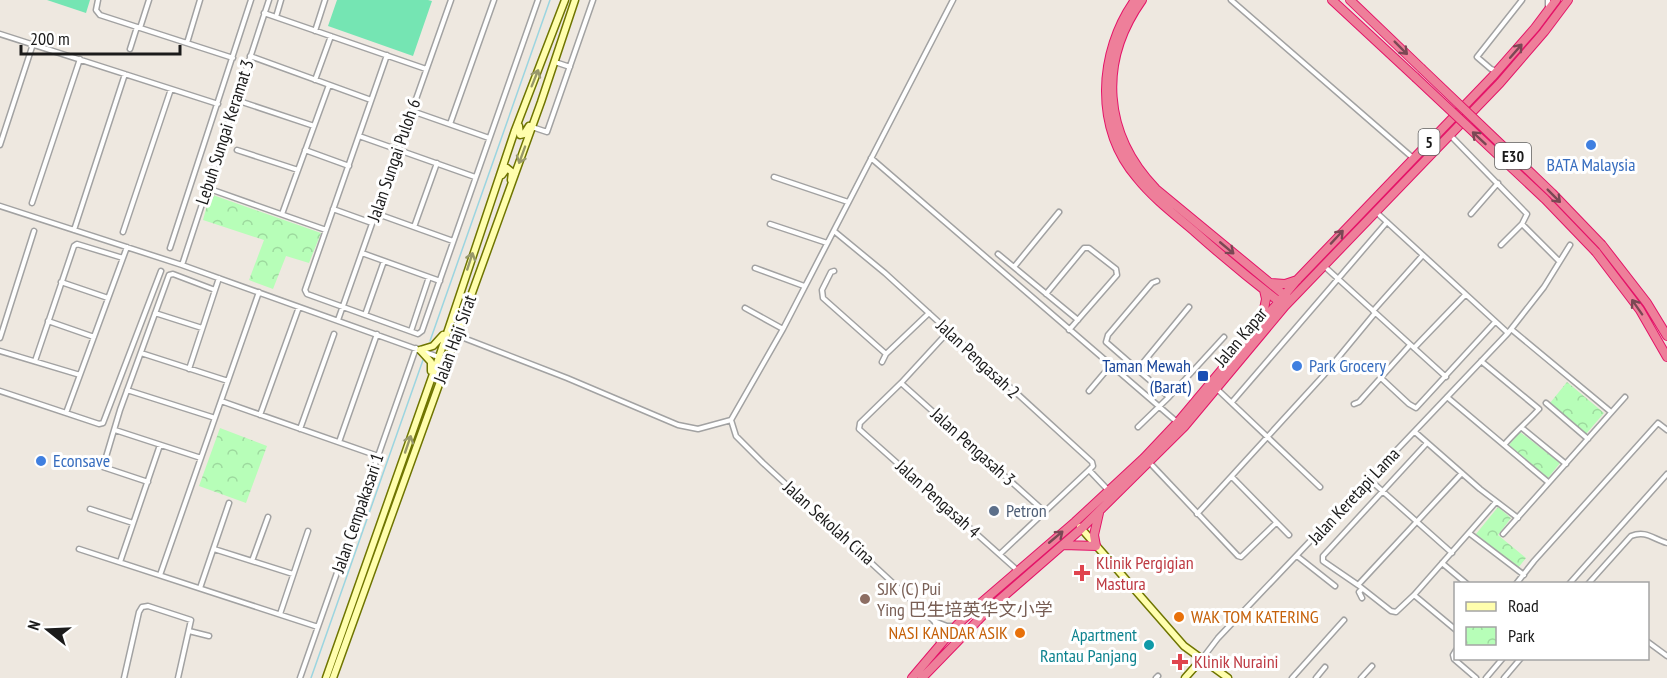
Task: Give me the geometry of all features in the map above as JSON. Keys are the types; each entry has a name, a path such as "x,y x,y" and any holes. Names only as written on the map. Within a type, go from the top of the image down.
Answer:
{"highway":[{"path":"1135,0 1120,24 1107,75 1106,93 1114,141 1136,177 1152,194 1285,301"},
{"path":"1142,0 1125,27 1115,58 1112,93 1121,138 1141,174 1266,286 1297,280"},
{"name":"E30","path":"1350,0 1552,193 1602,245 1647,303 1667,336"},
{"path":"1354,0 1381,29"},
{"name":"Jalan Kapar","path":"912,678 957,626 1017,570 1075,522 1178,422 1260,325 1323,266 1500,83 1568,0"},
{"name":"E30","path":"1332,1 1545,199 1596,252 1640,310 1667,357"},
{"name":"Jalan Kapar","path":"922,678 989,609 1081,529 1150,463 1217,389 1285,301 1297,280 1498,71 1545,16 1551,2"},
{"path":"1260,325 1266,305 1266,286"},
{"path":"1063,545 1096,546 1094,535 1100,511"}],"main road":[{"name":"Jalan Haji Sirat","path":"326,678 439,357 491,197 565,0"},
{"name":"Jalan Haji Sirat","path":"333,678 541,102 575,0"},
{"path":"523,108 518,128 520,135 527,130 541,102"},
{"path":"491,197 504,171 509,169 512,172 506,200"},
{"path":"418,349 433,346 439,342 457,302"},
{"path":"418,349 429,358 431,368 418,417"},
{"path":"1075,522 1184,646 1228,678"},
{"path":"1185,678 1201,660"}],"street":[{"path":"98,0 96,10 100,15 233,58"},
{"path":"130,49 149,0"},
{"path":"187,43 200,0"},
{"path":"170,248 251,0"},
{"name":"Lebuh Sungai Keramat 3","path":"182,265 268,0"},
{"path":"276,17 281,0"},
{"path":"315,31 325,0"},
{"name":"Jalan Sungai Puloh 6","path":"338,320 451,0"},
{"path":"450,124 494,0"},
{"path":"387,55 305,290 307,294 418,334 422,331 538,0"},
{"path":"532,127 547,132 593,0"},
{"path":"456,335 567,378 678,425 698,429 731,420 783,328 952,0"},
{"path":"1231,0 1413,158"},
{"path":"1498,71 1491,69 1477,57 1522,0"},
{"path":"264,13 426,69"},
{"path":"0,34 218,104"},
{"path":"315,80 331,36"},
{"path":"0,144 33,44"},
{"path":"250,56 371,100"},
{"path":"32,203 80,59"},
{"path":"555,62 570,67"},
{"path":"74,230 125,74"},
{"path":"282,214 329,85"},
{"path":"123,232 171,89"},
{"path":"236,100 314,126"},
{"path":"412,111 489,138"},
{"path":"1449,135 1526,210 1527,217 1501,245"},
{"path":"359,136 475,177"},
{"path":"237,150 298,170"},
{"path":"305,150 349,166"},
{"path":"871,158 1178,422"},
{"path":"414,227 437,163"},
{"path":"774,177 848,202"},
{"path":"1472,214 1498,183"},
{"path":"207,188 326,230"},
{"path":"0,206 182,265 447,360"},
{"path":"333,209 372,222"},
{"path":"1376,211 1495,322 1510,331 1611,412"},
{"path":"1014,267 1059,212"},
{"path":"375,213 453,241"},
{"path":"1232,402 1388,222"},
{"path":"770,224 827,243"},
{"path":"1522,224 1559,261"},
{"path":"0,338 34,231"},
{"name":"Jalan Pengasah 2","path":"834,231 885,273 1092,462 1093,466 1089,470 1109,490"},
{"path":"36,361 74,246 77,244 123,258"},
{"name":"Jalan Keretapi Lama","path":"1201,660 1218,638 1510,331 1544,287 1570,245"},
{"path":"66,413 127,247"},
{"path":"1046,294 1083,248 1089,248 1116,269 1117,275 1070,330"},
{"path":"362,253 440,280"},
{"path":"998,254 1078,320"},
{"path":"1197,514 1323,376 1423,255"},
{"path":"365,315 384,261"},
{"path":"1323,266 1446,377"},
{"path":"755,268 804,286"},
{"path":"0,391 99,424 106,420 161,271"},
{"path":"834,271 831,272 822,290 823,298 886,354"},
{"path":"148,482 103,467 127,390 170,274 215,290"},
{"path":"411,331 429,277"},
{"path":"189,369 219,278"},
{"path":"1157,281 1152,283 1115,327 1106,342 1169,397"},
{"path":"61,282 108,298"},
{"path":"160,575 259,292"},
{"path":"1354,404 1359,402 1465,295"},
{"path":"260,415 299,307"},
{"path":"1137,370 1189,307"},
{"path":"745,308 783,328"},
{"path":"155,313 202,328"},
{"path":"882,362 886,354 929,314"},
{"path":"48,321 94,337"},
{"path":"1381,378 1416,408 1495,322"},
{"path":"901,383 948,332"},
{"path":"300,429 334,334"},
{"path":"339,442 377,334"},
{"path":"1138,427 1224,337"},
{"name":"Jalan Cempakasari 1","path":"300,678 418,349"},
{"path":"0,351 80,375"},
{"path":"141,353 228,381"},
{"path":"1481,361 1539,409 1522,428 1517,429 1504,446"},
{"path":"1089,391 1111,365"},
{"name":"Jalan Pengasah 4","path":"901,383 860,423 859,429 1017,570"},
{"name":"Jalan Pengasah 3","path":"901,383 1045,512"},
{"path":"1217,389 1320,487"},
{"path":"127,390 215,418"},
{"path":"1447,397 1548,482"},
{"path":"1503,534 1625,398"},
{"path":"221,401 378,456"},
{"path":"1546,403 1588,439"},
{"name":"Jalan Sekolah Cina","path":"731,420 736,436 763,463 934,621"},
{"path":"1518,582 1658,423 1667,430"},
{"path":"1522,428 1566,464"},
{"path":"115,430 201,458"},
{"path":"1415,432 1496,502 1518,518"},
{"path":"1427,443 1322,558 1331,567 1395,612 1414,595 1496,502"},
{"path":"120,562 160,445"},
{"path":"1150,463 1238,556 1241,557 1276,523"},
{"path":"1000,554 1089,470"},
{"path":"1358,585 1462,473"},
{"path":"1571,582 1667,474"},
{"path":"1232,477 1289,536"},
{"path":"1370,480 1452,553"},
{"path":"200,588 230,503"},
{"path":"90,509 133,523"},
{"path":"252,561 268,517"},
{"path":"280,614 308,531"},
{"path":"1469,533 1524,575"},
{"path":"1590,582 1631,536 1639,533 1649,534 1667,543"},
{"path":"79,549 318,627"},
{"path":"214,549 293,574"},
{"path":"1297,556 1335,586"},
{"path":"1442,563 1465,582"},
{"path":"1362,589 1359,592 1362,598"},
{"path":"1414,595 1454,629"},
{"path":"124,678 139,612 148,606 190,619 178,678"},
{"path":"1292,678 1344,620"},
{"path":"934,621 947,626 957,626"},
{"path":"934,621 940,632 938,647"},
{"path":"189,631 209,636"},
{"path":"1649,643 1667,656"},
{"path":"1455,660 1476,678"},
{"path":"1486,678 1501,660"},
{"path":"1504,678 1519,660"},
{"path":"1362,678 1372,666"},
{"path":"1316,678 1325,667"}],"green space":[{"path":"47,0 90,0 86,13"},
{"path":"337,0 432,1 413,56 328,26"},
{"path":"210,194 321,233 309,263 286,256 273,289 249,280 264,240 203,220"},
{"path":"1567,382 1604,413 1586,434 1550,403"},
{"path":"220,428 267,446 246,503 199,486"},
{"path":"1520,432 1560,463 1548,478 1509,445"},
{"path":"1498,507 1511,518 1498,535 1526,558 1518,568 1476,534"}],"waterway":[{"path":"430,341 550,0"},
{"path":"311,678 423,360"}],"place":[{"name":"BATA Malaysia","path":"1591,145"},
{"name":"Park Grocery","path":"1297,366"},
{"name":"Taman Mewah (Barat)","path":"1203,376"},
{"name":"Econsave","path":"41,461"},
{"name":"Petron","path":"994,511"},
{"name":"Klinik Pergigian Mastura","path":"1082,573"},
{"name":"SJK (C) Pui Ying 巴生培英华文小学","path":"865,599"},
{"name":"WAK TOM KATERING","path":"1179,617"},
{"name":"NASI KANDAR ASIK","path":"1020,633"},
{"name":"Apartment Rantau Panjang","path":"1149,645"},
{"name":"Klinik Nuraini","path":"1180,662"}]}
